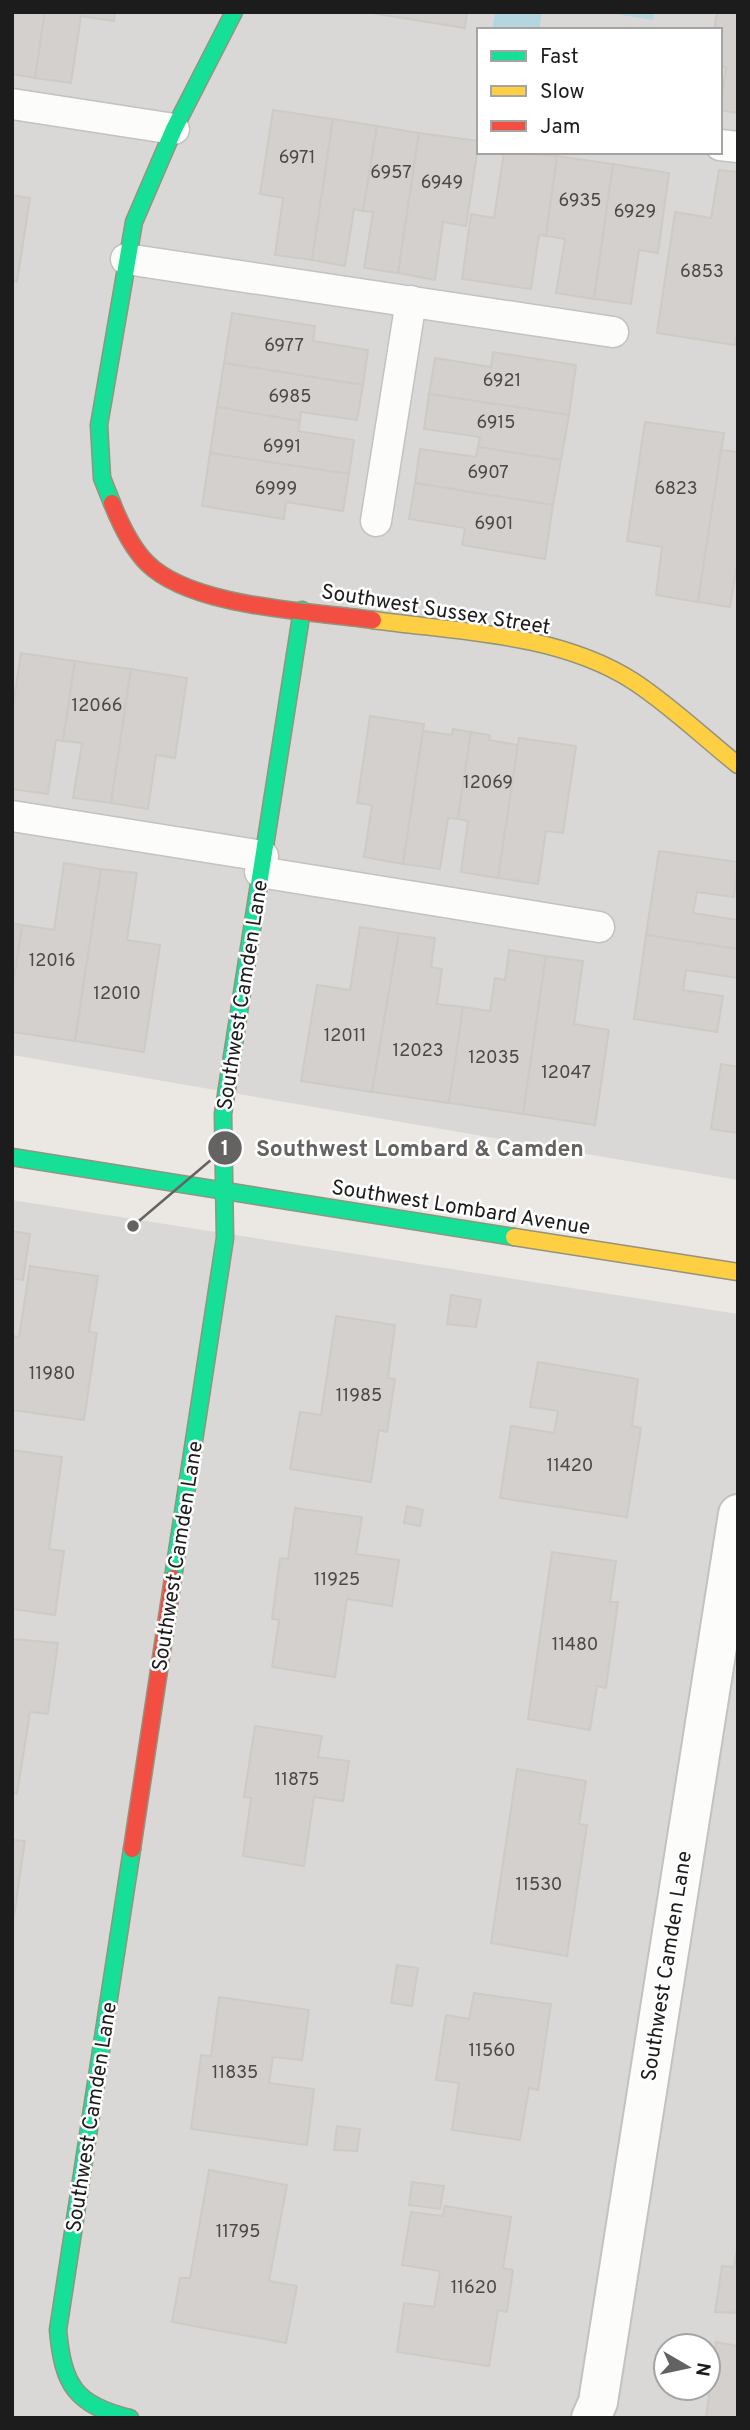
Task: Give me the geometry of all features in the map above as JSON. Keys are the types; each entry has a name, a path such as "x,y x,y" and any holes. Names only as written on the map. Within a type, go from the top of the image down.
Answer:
{"street":[{"path":"234,12 174,129 134,222 99,425 102,478 119,522 146,563 178,585 211,597 302,610"},
{"name":"Southwest Sussex Street","path":"302,610 533,642 590,660 633,681 738,765"},
{"name":"Southwest Camden Lane","path":"130,2418 113,2415 80,2400 60,2367 58,2330 225,1238 227,1192 223,1114 302,610"},
{"name":"Southwest Lombard Avenue","path":"12,1157 738,1272"},
{"name":"Southwest Camden Lane","path":"591,2418 598,2402 738,1514"}],"lane":[{"path":"12,104 174,129"},
{"path":"126,259 613,331"},
{"path":"376,521 411,301"},
{"path":"12,816 599,927"}],"shaded area":[{"path":"12,12 738,12 738,1180 12,1055"},
{"path":"12,1200 738,1314 738,2418 12,2418"}],"water":[{"path":"495,12 542,12 539,28 492,28"},
{"path":"603,12 654,12 653,20"}],"building":[{"path":"12,12 45,12 35,78 12,74"},
{"path":"45,12 115,12 114,21 81,16 71,83 35,78"},
{"path":"365,12 467,12 465,28"},
{"path":"717,12 738,12 738,113 722,110 726,67 722,66 722,28 714,28"},
{"path":"273,110 333,119 312,260 275,255 283,198 260,194"},
{"path":"333,119 377,126 363,211 354,209 345,266 312,260"},
{"path":"377,126 419,133 398,273 364,268 373,212 363,211"},
{"path":"419,133 477,141 466,226 443,222 435,280 398,273"},
{"path":"504,154 557,156 546,236 539,235 531,289 462,279 471,214 494,218"},
{"path":"557,156 613,164 594,299 556,293 565,239 546,236"},
{"path":"613,164 669,173 658,253 639,250 631,304 594,299"},
{"path":"719,170 738,172 738,325 735,345 657,333 675,212 711,218"},
{"path":"12,195 30,198 17,282 12,281"},
{"path":"232,313 315,326 313,341 368,350 363,385 224,363"},
{"path":"493,352 576,365 569,415 429,394 435,358 491,367"},
{"path":"224,363 363,385 357,420 301,412 300,421 217,407"},
{"path":"429,394 569,415 561,460 478,447 480,437 424,429"},
{"path":"217,407 300,421 298,431 354,440 349,474 210,453"},
{"path":"645,422 724,433 698,602 656,595 662,547 627,541"},
{"path":"478,447 561,460 553,505 415,483 420,449 476,457"},
{"path":"721,450 738,452 738,558 730,607 698,602"},
{"path":"210,453 349,474 343,511 286,502 284,519 202,506"},
{"path":"415,483 553,505 545,559 462,545 465,528 409,519"},
{"path":"21,653 75,661 63,741 56,740 48,794 12,789 12,713"},
{"path":"75,661 131,669 111,803 73,798 82,743 63,741"},
{"path":"131,669 187,678 175,758 156,755 148,809 111,803"},
{"path":"370,716 424,724 403,864 364,857 372,805 357,803"},
{"path":"453,729 471,732 458,819 448,818 440,869 403,864 423,731 452,735"},
{"path":"471,732 490,735 489,740 518,745 498,878 461,872 468,821 458,819"},
{"path":"519,738 576,746 563,833 546,831 538,884 498,878"},
{"path":"659,851 738,862 734,897 697,892 693,913 738,920 738,949 646,935"},
{"path":"64,863 101,869 75,1041 12,1032 12,991 22,925 54,930"},
{"path":"101,869 137,873 127,940 160,945 144,1052 75,1041"},
{"path":"12,923 22,925 12,991"},
{"path":"360,927 399,933 372,1092 301,1081 317,985 350,990"},
{"path":"399,933 435,938 431,967 442,969 437,1004 463,1007 449,1103 372,1092"},
{"path":"646,935 738,949 738,978 686,970 683,990 723,996 717,1032 634,1019"},
{"path":"509,950 546,956 523,1114 449,1103 463,1007 490,1011 495,978 505,980"},
{"path":"546,956 583,961 574,1024 609,1030 595,1125 523,1114"},
{"path":"721,1064 738,1067 738,1133 711,1129"},
{"path":"12,1231 30,1234 23,1280 12,1278"},
{"path":"30,1266 98,1276 89,1332 97,1333 84,1420 12,1410 12,1336 19,1337"},
{"path":"451,1295 481,1300 476,1327 447,1324"},
{"path":"336,1316 395,1325 388,1378 395,1379 387,1432 379,1430 371,1482 290,1469 300,1412 321,1415"},
{"path":"538,1362 638,1379 632,1426 641,1428 627,1517 500,1498 511,1426 554,1433 558,1411 530,1407"},
{"path":"12,1450 62,1457 49,1549 64,1551 55,1615 12,1609"},
{"path":"407,1506 423,1510 420,1526 404,1523"},
{"path":"295,1508 362,1517 356,1554 399,1560 392,1606 347,1599 335,1677 272,1667 279,1620 272,1619 280,1558 288,1559"},
{"path":"552,1552 616,1561 610,1602 618,1602 606,1688 597,1686 590,1730 528,1719"},
{"path":"12,1639 58,1643 48,1714 30,1712 17,1794 12,1793"},
{"path":"255,1726 322,1736 318,1757 349,1761 343,1801 314,1797 304,1866 243,1856 251,1798 244,1797"},
{"path":"517,1769 586,1781 579,1824 587,1825 567,1956 491,1943"},
{"path":"12,1840 25,1841 12,1929"},
{"path":"397,1965 418,1968 412,2006 391,2003"},
{"path":"474,1993 551,2004 538,2090 529,2088 520,2140 452,2130 459,2083 436,2080 446,2015 469,2019"},
{"path":"219,1997 309,2010 302,2060 273,2057 269,2083 314,2089 307,2145 191,2129 201,2055 211,2056"},
{"path":"337,2126 360,2129 357,2151 334,2150"},
{"path":"209,2170 287,2185 269,2281 297,2286 286,2343 172,2322 180,2278 190,2278"},
{"path":"412,2182 444,2186 440,2209 409,2205"},
{"path":"445,2206 511,2217 503,2268 513,2270 507,2312 498,2310 489,2366 397,2352 404,2303 434,2307 440,2271 402,2265 411,2212 443,2216"},
{"path":"738,2242 738,2313 715,2312 722,2266 734,2267"},
{"path":"722,2343 738,2346 738,2418 706,2418 708,2402 722,2402"}],"traffic: fast":[{"path":"112,503 102,478 99,425 134,222 174,129 234,12"},
{"path":"173,1578 225,1238 223,1114 302,610"},
{"path":"12,1157 514,1237"},
{"path":"130,2418 96,2406 75,2390 64,2365 58,2330 132,1849"}],"traffic: slow":[{"path":"373,620 507,637 573,653 604,665 647,690 738,765"},
{"path":"514,1237 738,1272"}],"traffic: jam":[{"path":"112,503 127,535 147,563 167,578 193,590 254,605 373,620"},
{"path":"132,1849 173,1578"}],"place":[{"name":"Southwest Lombard & Camden","path":"133,1226"}]}
